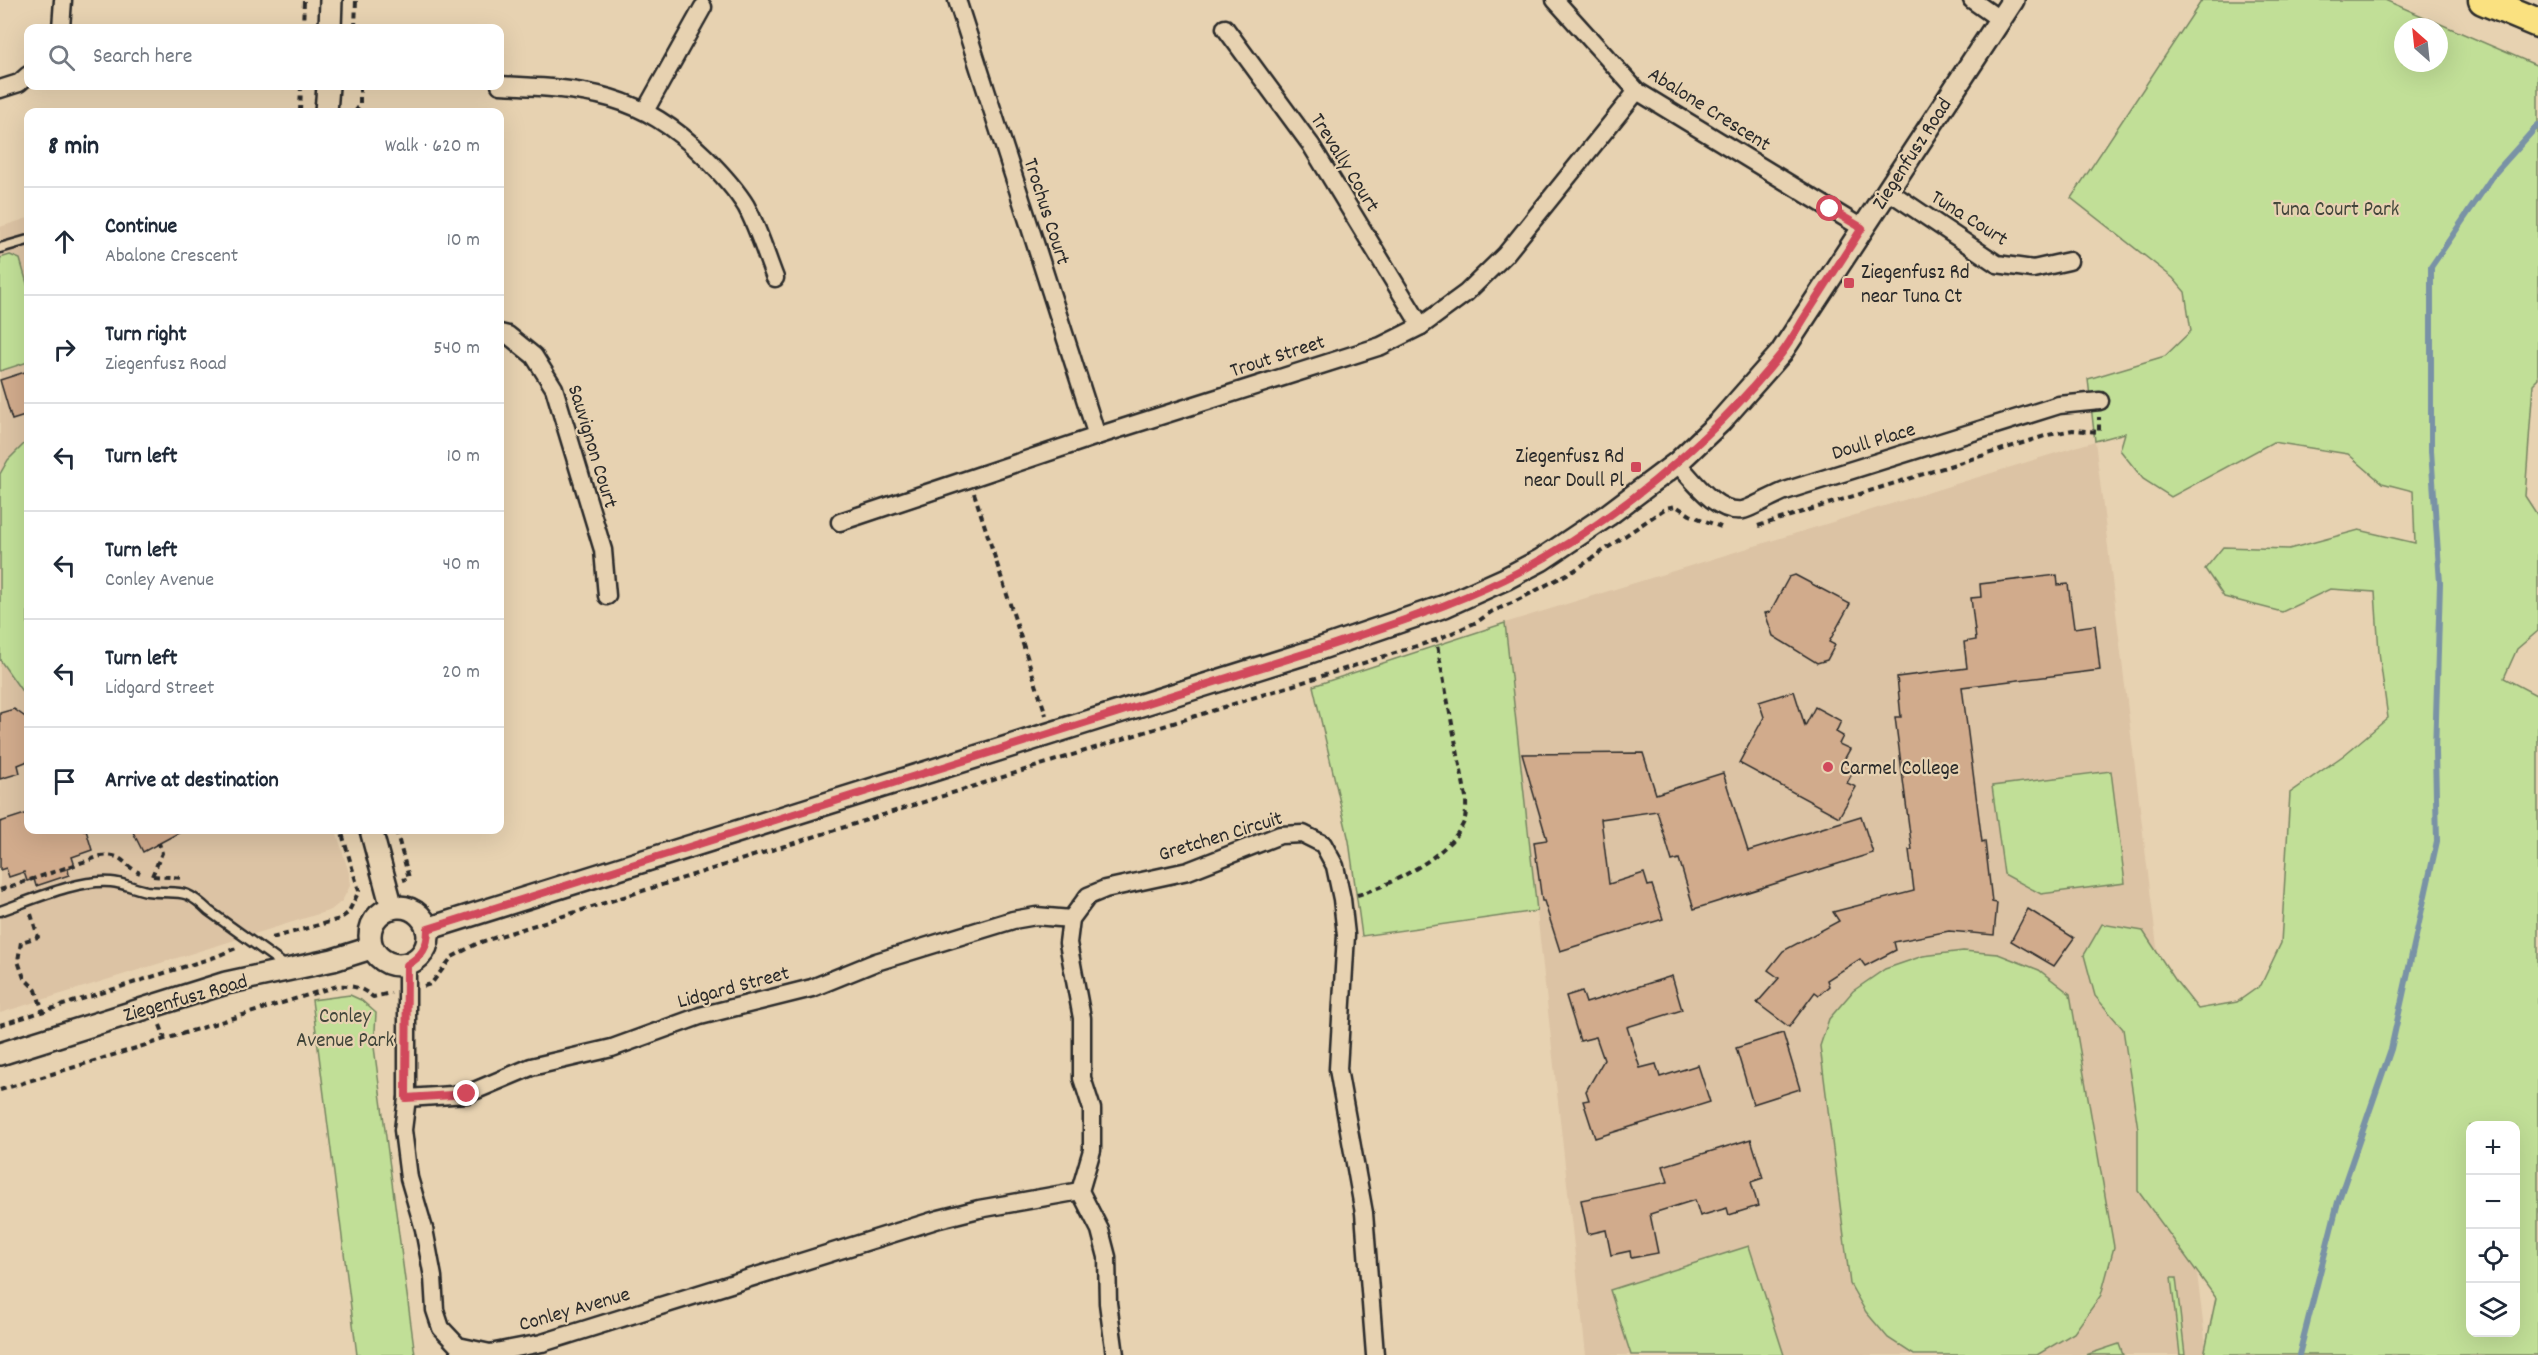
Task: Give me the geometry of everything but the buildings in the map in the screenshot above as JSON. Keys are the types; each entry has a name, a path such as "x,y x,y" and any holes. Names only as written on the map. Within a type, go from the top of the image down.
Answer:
{"highway":[{"path":"2482,0 2538,23"}],"street":[{"path":"61,24 63,0"},
{"path":"330,24 331,0"},
{"name":"Trochus Court","path":"957,0 1097,436"},
{"name":"Abalone Crescent","path":"1555,0 1637,92 1862,228"},
{"path":"1972,0 1999,19"},
{"name":"Ziegenfusz Road","path":"428,929 1310,652 1445,606 1541,560 1608,515 1677,463 1720,422 1781,353 2013,0"},
{"path":"645,111 703,7"},
{"name":"Trevally Court","path":"1225,28 1311,145 1420,326"},
{"path":"0,89 19,83 24,79"},
{"path":"504,86 564,88 614,98 645,111 685,137 717,169 746,206 775,278"},
{"path":"326,108 328,90"},
{"name":"Trout Street","path":"840,522 1097,436 1381,346 1420,326 1466,293 1504,255 1637,92"},
{"name":"Tuna Court","path":"1887,190 1997,264 2033,269 2069,261"},
{"name":"Sauvignon Court","path":"504,334 534,356 554,388 603,550 607,596"},
{"name":"Doull Place","path":"1677,463 1700,488 1725,509 1744,510 1785,491 2059,405 2100,401"},
{"path":"372,834 392,908"},
{"name":"Gretchen Circuit","path":"1071,918 1088,896 1105,889 1188,871 1280,836 1303,834 1323,844 1335,866 1346,935 1338,1069 1364,1213 1375,1355"},
{"path":"403,907 416,912 428,929 425,949 419,958 407,965 388,964 371,948 369,938 372,924 378,915 392,908 403,907"},
{"name":"Lidgard Street","path":"406,1098 467,1094 531,1068 612,1048 700,1016 812,988 876,962 1013,920 1036,916 1071,918"},
{"path":"1071,918 1068,943 1082,1018 1082,1078 1092,1108 1092,1150 1080,1191 1100,1230 1107,1257 1108,1303 1114,1355"},
{"name":"Ziegenfusz Road","path":"0,1054 226,983 333,960 371,948"},
{"name":"Conley Avenue","path":"407,965 406,1098 403,1130 408,1166 432,1267 435,1310 441,1328 455,1350 489,1353 542,1343 939,1219 979,1209 1080,1191"}],"lane":[{"path":"0,248 24,241"},
{"path":"0,911 81,884 109,881 129,884 145,891 180,891 198,900 250,942 290,969"}],"path":[{"path":"303,24 304,0"},
{"path":"355,24 356,0"},
{"path":"300,108 301,90"},
{"path":"358,108 360,90"},
{"path":"970,478 1051,732"},
{"path":"1342,900 1383,888 1410,873 1454,839 1465,822 1466,796 1436,640"},
{"path":"0,1025 226,954 266,937 284,936 324,924 348,913 359,891 342,834"},
{"path":"152,876 162,853 159,843"},
{"path":"20,916 31,913 38,937 21,942 18,961 24,978 36,990 43,1012"}],"shaded area":[{"path":"24,219 24,834 337,834 349,873 350,886 342,901 331,910 0,1013 0,227"},
{"name":"Carmel College","path":"2095,441 2207,1355 1586,1355 1505,623"}],"green space":[{"name":"Tuna Court Park","path":"2202,0 2385,0 2427,18 2394,18 2394,72 2448,72 2448,27 2538,66 2538,379 2533,384 2525,496 2538,516 2538,631 2517,649 2504,678 2538,696 2538,1355 2204,1355 2216,1298 2138,1191 2138,1129 2123,1029 2095,996 2084,955 2102,924 2143,931 2176,981 2198,1009 2237,1002 2261,985 2281,943 2290,793 2344,755 2388,718 2379,652 2375,592 2330,589 2282,612 2224,597 2205,569 2223,547 2289,549 2359,530 2415,543 2413,491 2382,483 2348,454 2273,442 2171,497 2143,479 2120,450 2125,433 2095,441 2088,379 2165,356 2191,331 2185,292 2173,278 2071,198"},
{"path":"10,255 20,259 24,273 24,363 0,371 0,258"},
{"path":"24,444 24,694 0,660 0,474 8,460"},
{"path":"1505,623 1537,911 1362,936 1349,841 1313,686"},
{"path":"2111,771 2125,883 2041,894 2004,874 1992,786"},
{"path":"1963,951 1998,954 2039,970 2070,994 2114,1247 2101,1295 2074,1333 2037,1355 1914,1355 1888,1338 1866,1312 1850,1284 1820,1046 1829,1019 1853,991 1885,969 1923,956"},
{"name":"Conley Avenue Park","path":"350,995 361,1000 376,1013 374,1047 415,1355 357,1355 312,1000"},
{"path":"1749,1246 1784,1355 1631,1355 1610,1290"},
{"path":"2171,1278 2176,1278 2185,1355 2180,1355"},
{"path":"2119,1344 2123,1355 2086,1355"}],"waterway":[{"path":"2299,1355 2338,1202 2391,1049 2437,841 2435,752 2440,583 2431,451 2431,267 2495,173 2538,125"}],"place":[{"name":"Ziegenfusz Rd near Tuna Ct","path":"1849,283"},
{"name":"Ziegenfusz Rd near Doull Pl","path":"1636,467"},
{"name":"Carmel College","path":"1828,767"}],"route":[{"path":"467,1094 406,1098 407,965 419,958 425,949 428,929 1310,652 1445,606 1541,560 1608,515 1677,463 1720,422 1781,353 1862,228 1830,209"}]}
